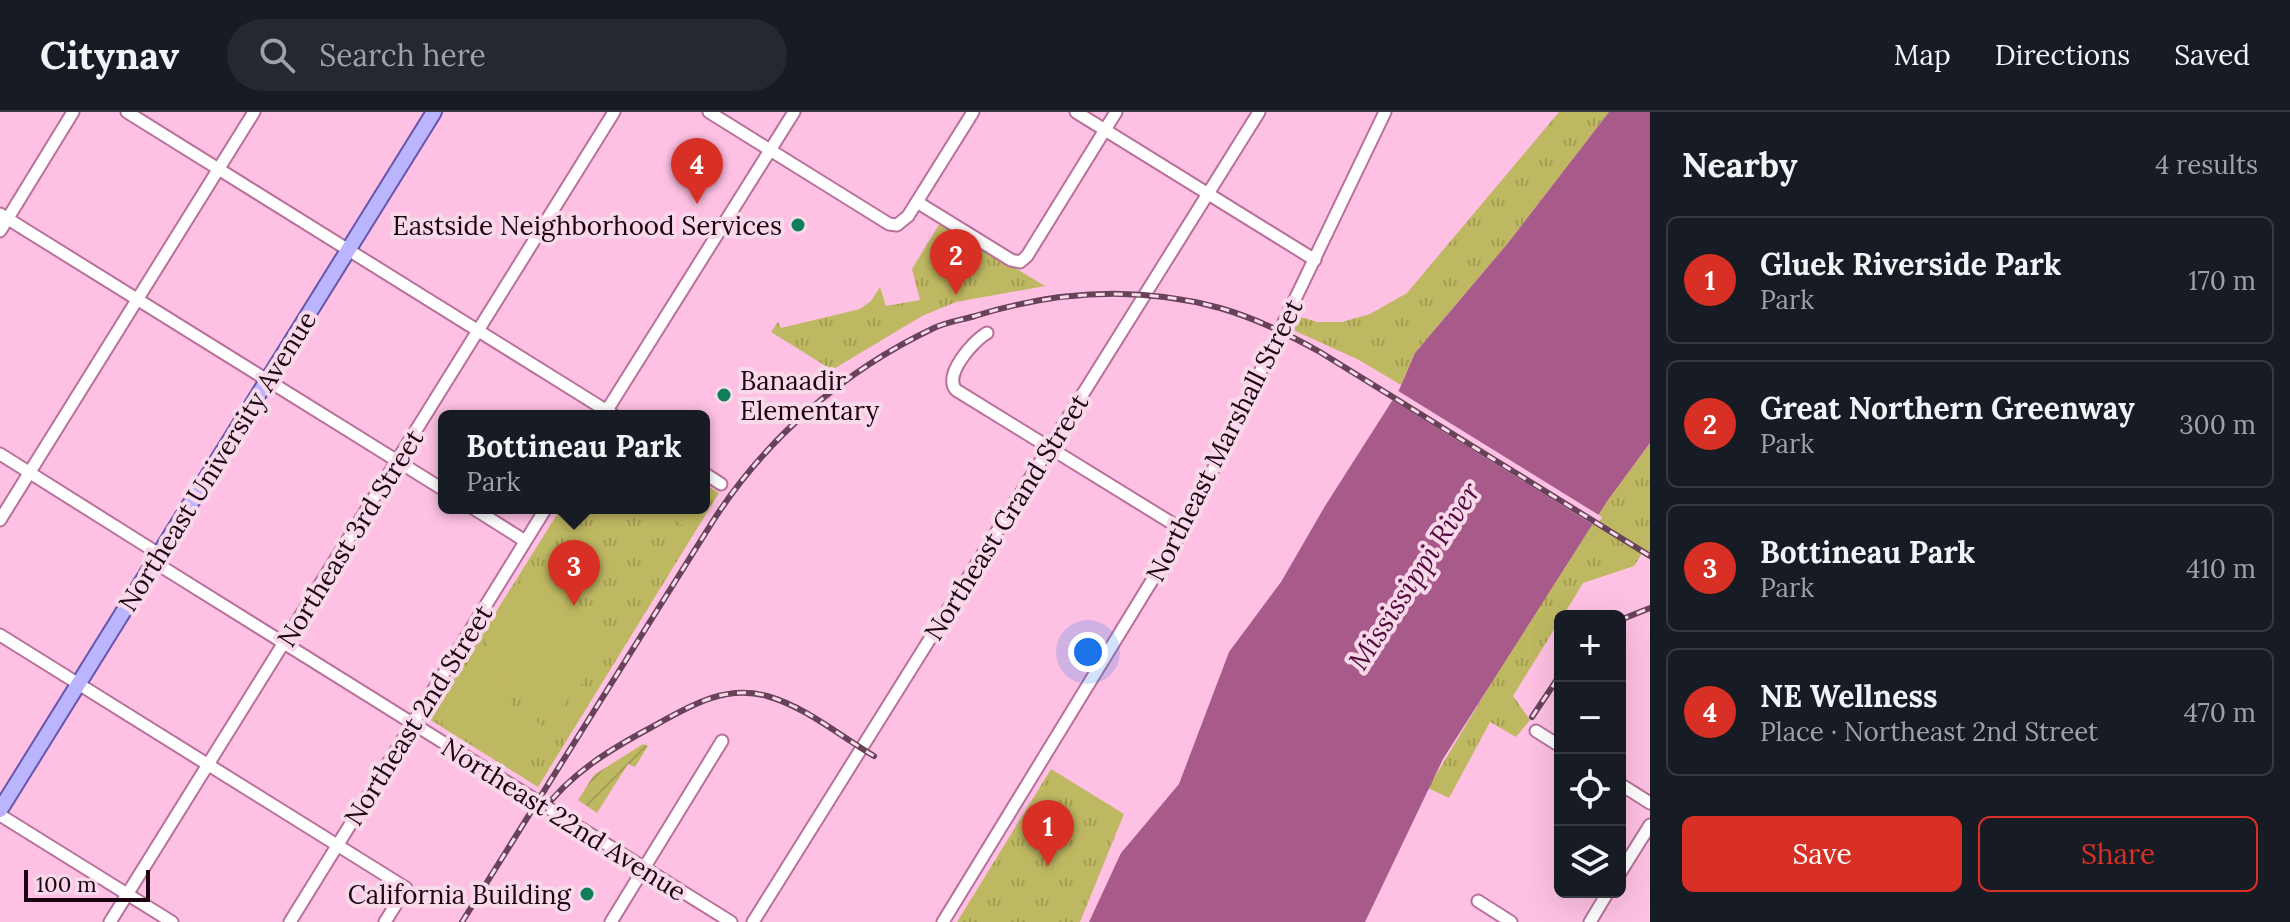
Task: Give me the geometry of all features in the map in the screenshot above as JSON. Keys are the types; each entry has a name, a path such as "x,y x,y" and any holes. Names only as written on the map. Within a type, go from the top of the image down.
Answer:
{"main road":[{"name":"Northeast University Avenue","path":"0,813 429,114"}],"street":[{"path":"0,231 4,217 73,112"},
{"path":"127,112 602,410"},
{"path":"0,520 254,112"},
{"name":"Northeast 3rd Street","path":"110,922 614,112"},
{"path":"709,112 889,224 897,225 904,221 917,202 973,112"},
{"path":"610,410 794,112"},
{"path":"1076,112 1315,260"},
{"path":"917,202 1011,260 1020,262 1116,112"},
{"name":"Northeast Grand Street","path":"753,922 1259,112"},
{"name":"Northeast Marshall Street","path":"943,922 1183,530 1385,112"},
{"path":"4,217 438,486"},
{"path":"987,333 973,340 951,377 951,385 1183,530"},
{"name":"Northeast 22nd Avenue","path":"0,454 284,644 731,922"},
{"path":"710,477 721,484"},
{"path":"482,514 525,541"},
{"name":"Northeast 2nd Street","path":"290,922 542,514"},
{"path":"0,635 406,888 385,922"},
{"path":"1536,731 1554,742"},
{"path":"611,922 722,741"},
{"path":"1626,788 1650,803"},
{"path":"0,813 172,922"},
{"path":"1626,863 1650,825"},
{"path":"1590,922 1604,898"},
{"path":"1478,901 1511,922"}],"green space":[{"path":"1559,112 1609,112 1508,243 1415,353 1401,385 1359,360 1293,330 1300,317 1318,322 1342,322 1370,314 1407,293"},
{"path":"940,223 1045,286 956,302 922,316 832,370 771,332 778,322 781,328 860,309 871,301 880,287 886,306 920,300 912,269"},
{"path":"1650,443 1650,555 1643,552 1634,566 1583,583 1567,610 1554,610 1554,630 1513,696 1530,720 1516,737 1490,722 1449,798 1428,788 1510,652 1608,500"},
{"path":"710,488 719,493 710,508"},
{"path":"557,514 706,514 538,787 429,719"},
{"path":"688,514 693,517 687,528 666,515"},
{"path":"567,542 582,550 573,565 582,581 573,592 559,584 554,562"},
{"path":"517,584 531,586 605,634 607,644 580,686 547,722 510,680 484,640"},
{"path":"478,649 497,675 511,705 547,729 522,767 505,756 502,761 443,725 438,712"},
{"path":"643,744 648,746 635,767 628,764 597,813 578,800 594,775"},
{"path":"1051,769 1124,814 1080,922 957,922"}],"water":[{"name":"Mississippi River","path":"1609,112 1650,112 1650,443 1608,500 1443,759 1365,922 1089,922 1121,853 1179,784 1229,652 1281,582 1399,390 1415,353 1508,243"}],"pier":[{"path":"1395,389 1602,517 1597,527 1389,398"}],"railway":[{"path":"462,922 713,521 757,462 810,409 839,386 901,345 944,324 1036,301 1097,294 1159,296 1233,312 1320,352 1650,556"},
{"path":"1626,618 1650,608"},
{"path":"1532,717 1555,682"},
{"path":"541,813 578,774 606,754 679,712 721,695 751,693 781,701 874,756"}],"place":[{"name":"NE Wellness","path":"697,204"},
{"name":"Eastside Neighborhood Services","path":"798,225"},
{"name":"Great Northern Greenway","path":"956,295"},
{"name":"Banaadir Elementary","path":"724,395"},
{"name":"Bottineau Park","path":"574,606"},
{"name":"Gluek Riverside Park","path":"1048,866"},
{"name":"California Building","path":"587,894"}]}
